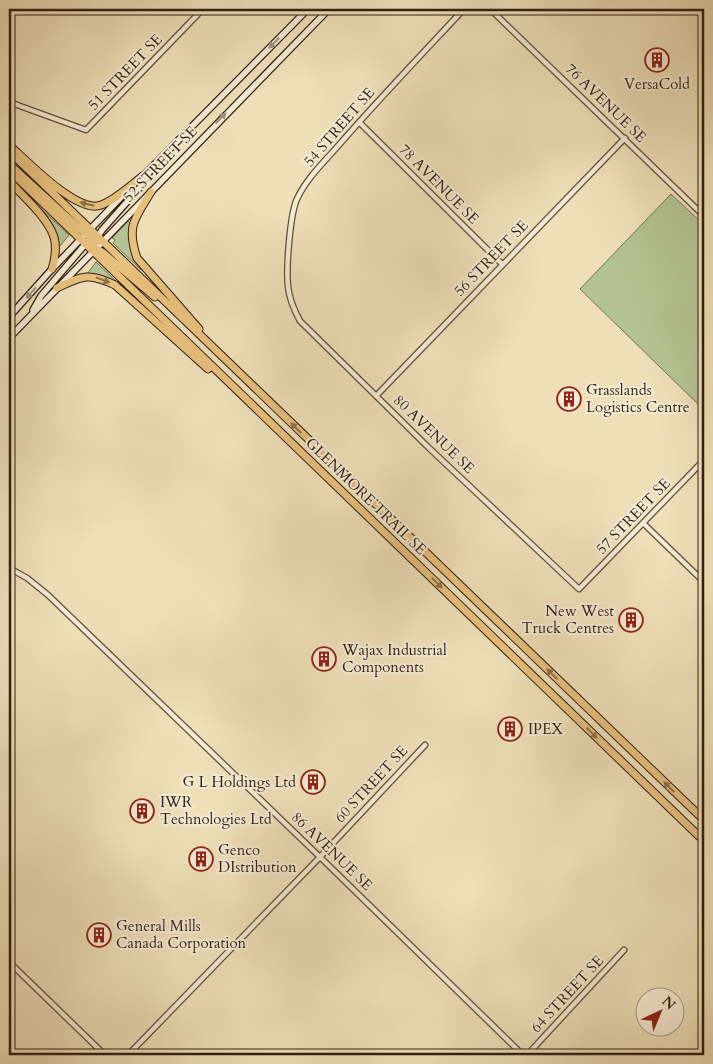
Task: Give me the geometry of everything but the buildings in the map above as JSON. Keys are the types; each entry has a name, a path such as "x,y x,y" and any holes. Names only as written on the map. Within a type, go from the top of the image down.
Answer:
{"main road":[{"name":"52 STREET SE","path":"9,338 57,288 91,241 143,176 308,9"},
{"name":"52 STREET SE","path":"9,317 52,269 91,241 151,192 329,9"},
{"path":"9,145 69,197 88,205 98,206 108,201 143,176"},
{"name":"GLENMORE TRAIL SE","path":"9,151 91,241 226,380 704,841"},
{"path":"9,164 91,241"},
{"path":"30,316 41,296 142,185 153,165"},
{"name":"GLENMORE TRAIL SE","path":"9,170 165,302 704,820"},
{"path":"9,181 50,229 55,247 52,269"},
{"path":"151,192 132,227 132,244 137,258 204,334 210,345"},
{"path":"57,288 86,276 96,277 115,285 213,374 226,380"},
{"path":"686,803 704,816"}],"street":[{"name":"51 STREET SE","path":"9,102 86,130 203,9"},
{"name":"54 STREET SE","path":"288,286 292,212 304,185 359,122 464,9"},
{"name":"76 AVENUE SE","path":"490,9 704,216"},
{"name":"78 AVENUE SE","path":"359,122 502,264"},
{"name":"56 STREET SE","path":"376,396 625,138"},
{"name":"80 AVENUE SE","path":"288,286 292,306 300,321 579,589"},
{"name":"57 STREET SE","path":"579,589 704,460"},
{"path":"642,523 704,582"},
{"name":"86 AVENUE SE","path":"9,568 27,578 48,595 523,1055"},
{"name":"60 STREET SE","path":"128,1055 320,857 424,745"},
{"name":"64 STREET SE","path":"527,1055 624,950"},
{"path":"9,962 105,1055"}],"green space":[{"path":"671,194 704,225 704,410 580,289"},
{"path":"38,206 69,235 60,246 36,207"},
{"path":"128,221 130,223 129,242 143,269 141,270 113,243 115,240 112,238"},
{"path":"96,262 115,282 99,275 87,274"}],"place":[{"name":"VersaCold","path":"657,60"},
{"name":"Grasslands Logistics Centre","path":"569,399"},
{"name":"New West Truck Centres","path":"631,620"},
{"name":"Wajax Industrial Components","path":"324,659"},
{"name":"IPEX","path":"510,729"},
{"name":"G L Holdings Ltd","path":"313,782"},
{"name":"IWR Technologies Ltd","path":"142,811"},
{"name":"Genco DIstribution","path":"201,859"},
{"name":"General Mills Canada Corporation","path":"99,935"}]}
